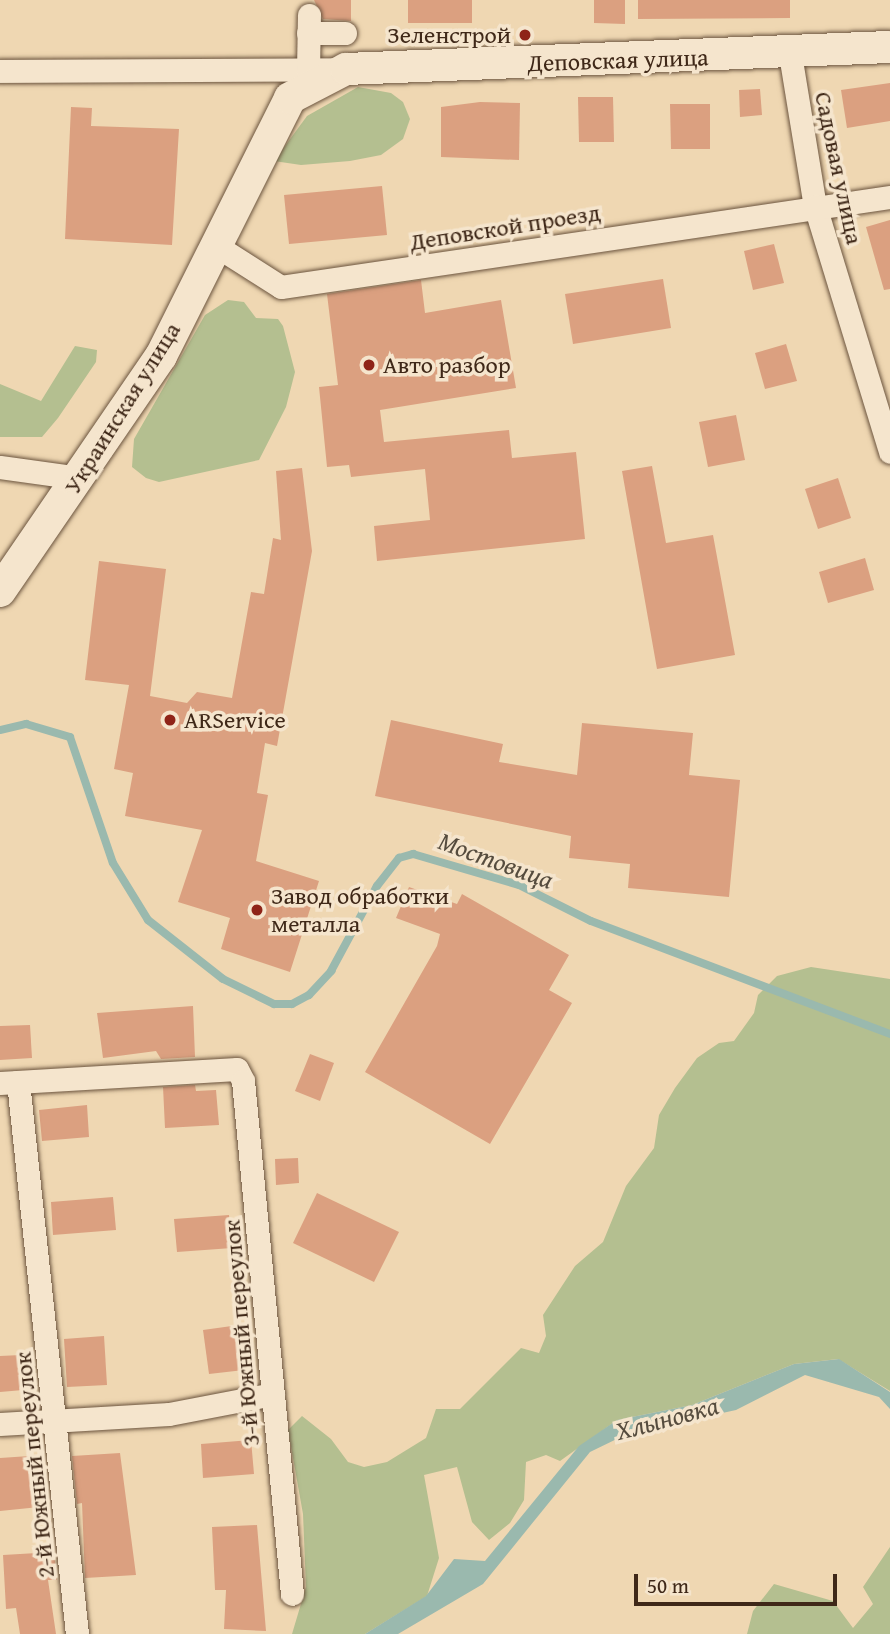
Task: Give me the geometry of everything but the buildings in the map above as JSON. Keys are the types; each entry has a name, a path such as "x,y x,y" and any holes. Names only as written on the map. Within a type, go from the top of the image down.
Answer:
{"main road":[{"name":"Деповская улица","path":"267,141 290,98 346,69 790,54 890,47"},
{"name":"Украинская улица","path":"0,591 161,356 267,141"}],"street":[{"path":"307,71 308,24 345,33"},
{"name":"Садовая улица","path":"790,54 815,206 890,452"},
{"name":"Деповская улица","path":"0,71 346,69"},
{"name":"Деповской проезд","path":"215,246 281,287 890,197"},
{"path":"0,467 79,478"},
{"name":"3-й Южный переулок","path":"9,1082 237,1069 243,1081 292,1594"},
{"name":"2-й Южный переулок","path":"9,1082 57,1419 77,1634"},
{"path":"0,1424 169,1414 273,1394"}],"green space":[{"path":"358,87 391,93 403,102 410,119 403,139 381,155 350,161 301,165 274,161 307,116"},
{"path":"228,300 244,302 256,318 278,319 283,326 295,372 286,407 259,460 159,482 146,478 132,467 134,439 205,315"},
{"path":"75,346 97,350 96,362 58,418 42,437 0,437 0,384 41,401"},
{"path":"811,967 890,979 890,1391 838,1359 794,1364 692,1405 617,1420 560,1461 546,1455 526,1462 524,1500 510,1523 489,1540 472,1522 457,1467 424,1475 439,1558 427,1596 365,1634 292,1634 306,1587 303,1514 288,1430 302,1416 331,1439 348,1462 364,1467 387,1462 426,1438 436,1409 460,1409 521,1348 539,1353 546,1336 543,1315 575,1266 603,1242 626,1186 654,1148 659,1115 675,1088 697,1058 719,1043 734,1041 754,1013 758,995 777,976"},
{"path":"890,1547 890,1634 747,1634 753,1611 774,1584 833,1601 853,1628 873,1604 863,1587"}],"water":[{"name":"Хлыновка","path":"839,1359 890,1392 890,1409 879,1397 805,1375 736,1410 627,1434 590,1452 483,1584 398,1634 365,1634 426,1596 454,1559 485,1561 579,1446 617,1420 692,1405 794,1364"}],"waterway":[{"name":"Мостовица","path":"0,730 26,724 70,737 113,863 148,920 223,979 274,1004 292,1004 309,995 331,971 377,886 399,858 413,854 519,885 591,921 890,1034"}],"place":[{"name":"Зеленстрой","path":"525,35"},
{"name":"Авто разбор","path":"369,365"},
{"name":"ARService","path":"170,720"},
{"name":"Завод обработки металла","path":"257,910"}]}
